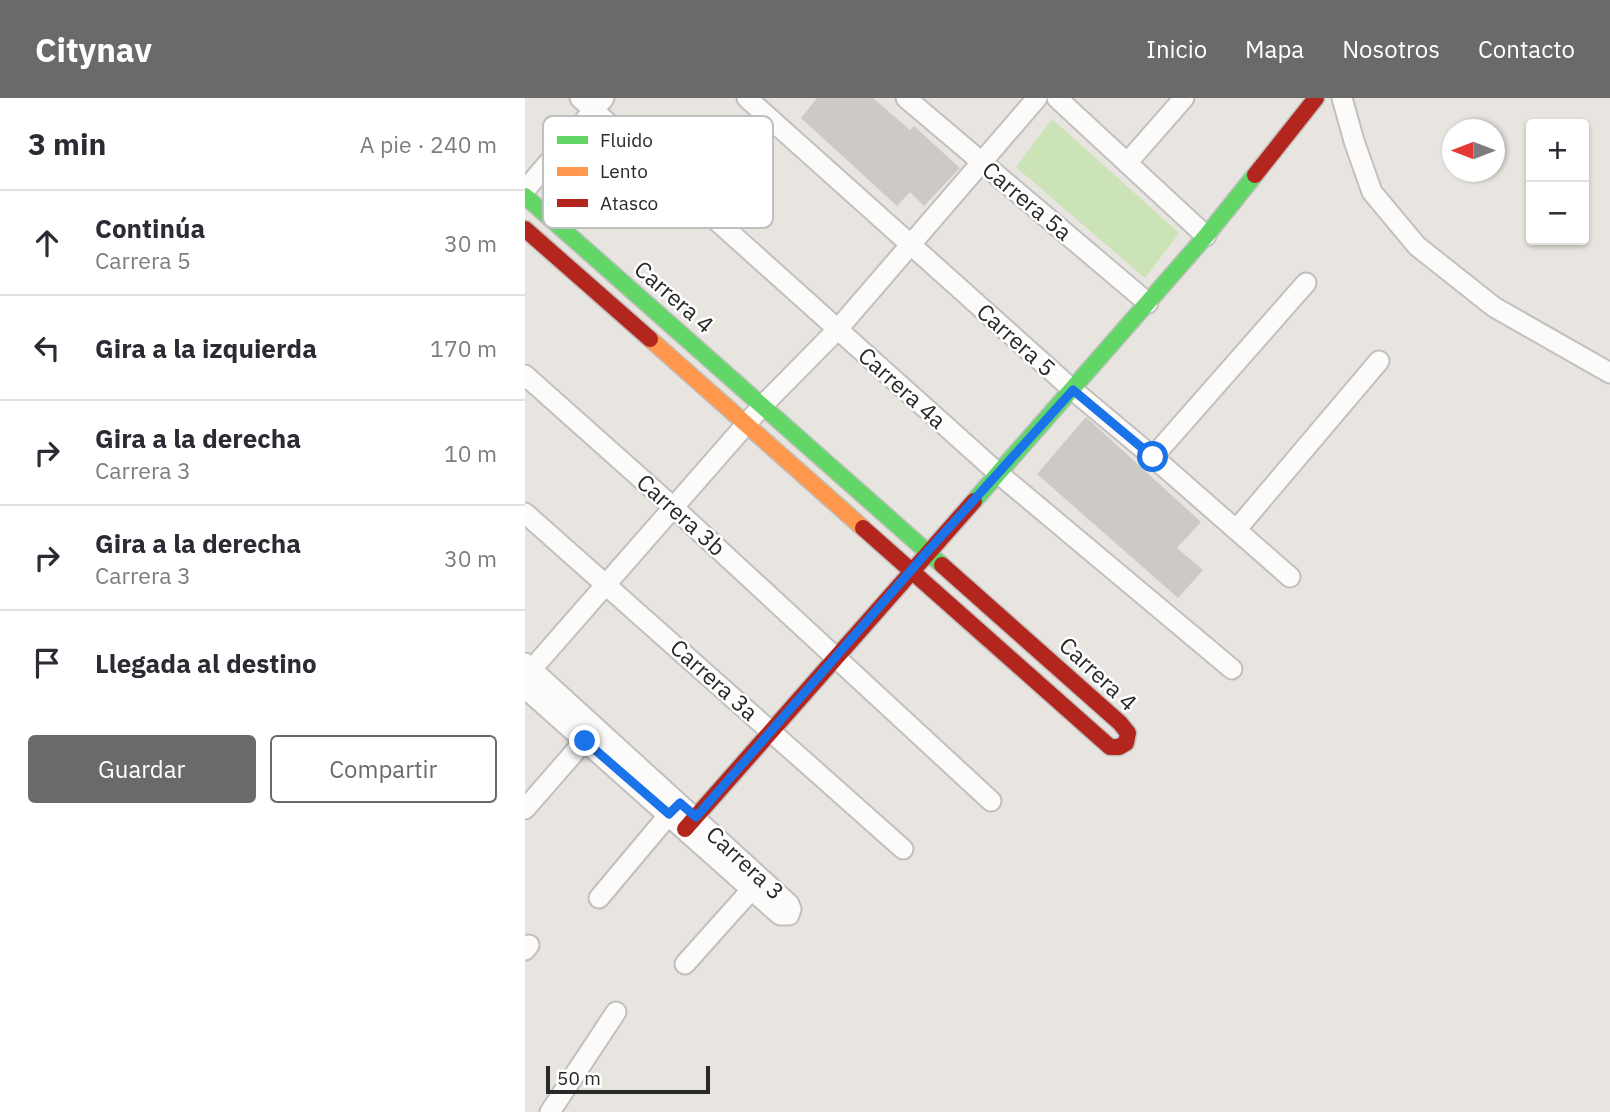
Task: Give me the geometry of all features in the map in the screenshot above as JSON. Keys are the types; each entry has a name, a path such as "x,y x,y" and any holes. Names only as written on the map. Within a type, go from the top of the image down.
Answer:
{"street":[{"name":"Carrera 5","path":"747,98 767,116"},
{"name":"Carrera 5a","path":"906,98 1148,303"},
{"path":"527,670 762,406 837,330 1037,98"},
{"path":"1057,98 1206,236"},
{"path":"1127,163 1184,98"},
{"path":"690,823 1206,236 1316,98"},
{"path":"1342,98 1372,192 1417,246 1494,307 1610,373"},
{"path":"582,116 593,102"},
{"name":"Carrera 4a","path":"593,102 608,116"},
{"name":"Carrera 5","path":"773,121 1073,390 1290,577"},
{"path":"525,190 543,167"},
{"name":"Carrera 4","path":"525,196 543,212"},
{"name":"Carrera 4","path":"525,229 1109,747 1119,747 1126,743 1128,733 1121,723 561,228"},
{"name":"Carrera 4a","path":"728,228 837,330 999,474 1232,669"},
{"path":"1153,457 1306,283"},
{"path":"1236,530 1379,361"},
{"name":"Carrera 3b","path":"525,375 673,507 991,801"},
{"name":"Carrera 3a","path":"525,513 903,849"},
{"name":"Carrera 3","path":"527,670 590,734 690,823 789,904 789,915 780,915 752,889 690,823"},
{"name":"Carrera 3","path":"525,688 590,734"},
{"path":"525,809 590,734"},
{"path":"599,898 674,809"},
{"path":"685,964 752,889"},
{"path":"550,1112 617,1012"}],"green space":[{"path":"1052,119 1179,233 1145,278 1016,167"}],"building":[{"path":"817,98 873,98 910,130 914,126 960,168 924,206 910,192 897,206 801,118"},
{"path":"1086,417 1201,522 1177,548 1203,570 1178,598 1037,474"}],"traffic: fast":[{"path":"974,501 1206,236 1255,175"},
{"path":"525,196 543,212"},
{"path":"561,228 942,565"}],"traffic: slow":[{"path":"650,339 863,528"}],"traffic: jam":[{"path":"1255,175 1316,98"},
{"path":"525,229 650,339"},
{"path":"685,829 974,501"},
{"path":"863,528 1110,747 1119,747 1126,743 1128,733 1120,723 942,565"}],"route":[{"path":"585,741 669,814 680,803 696,817 927,552 1073,390 1153,457"}]}
